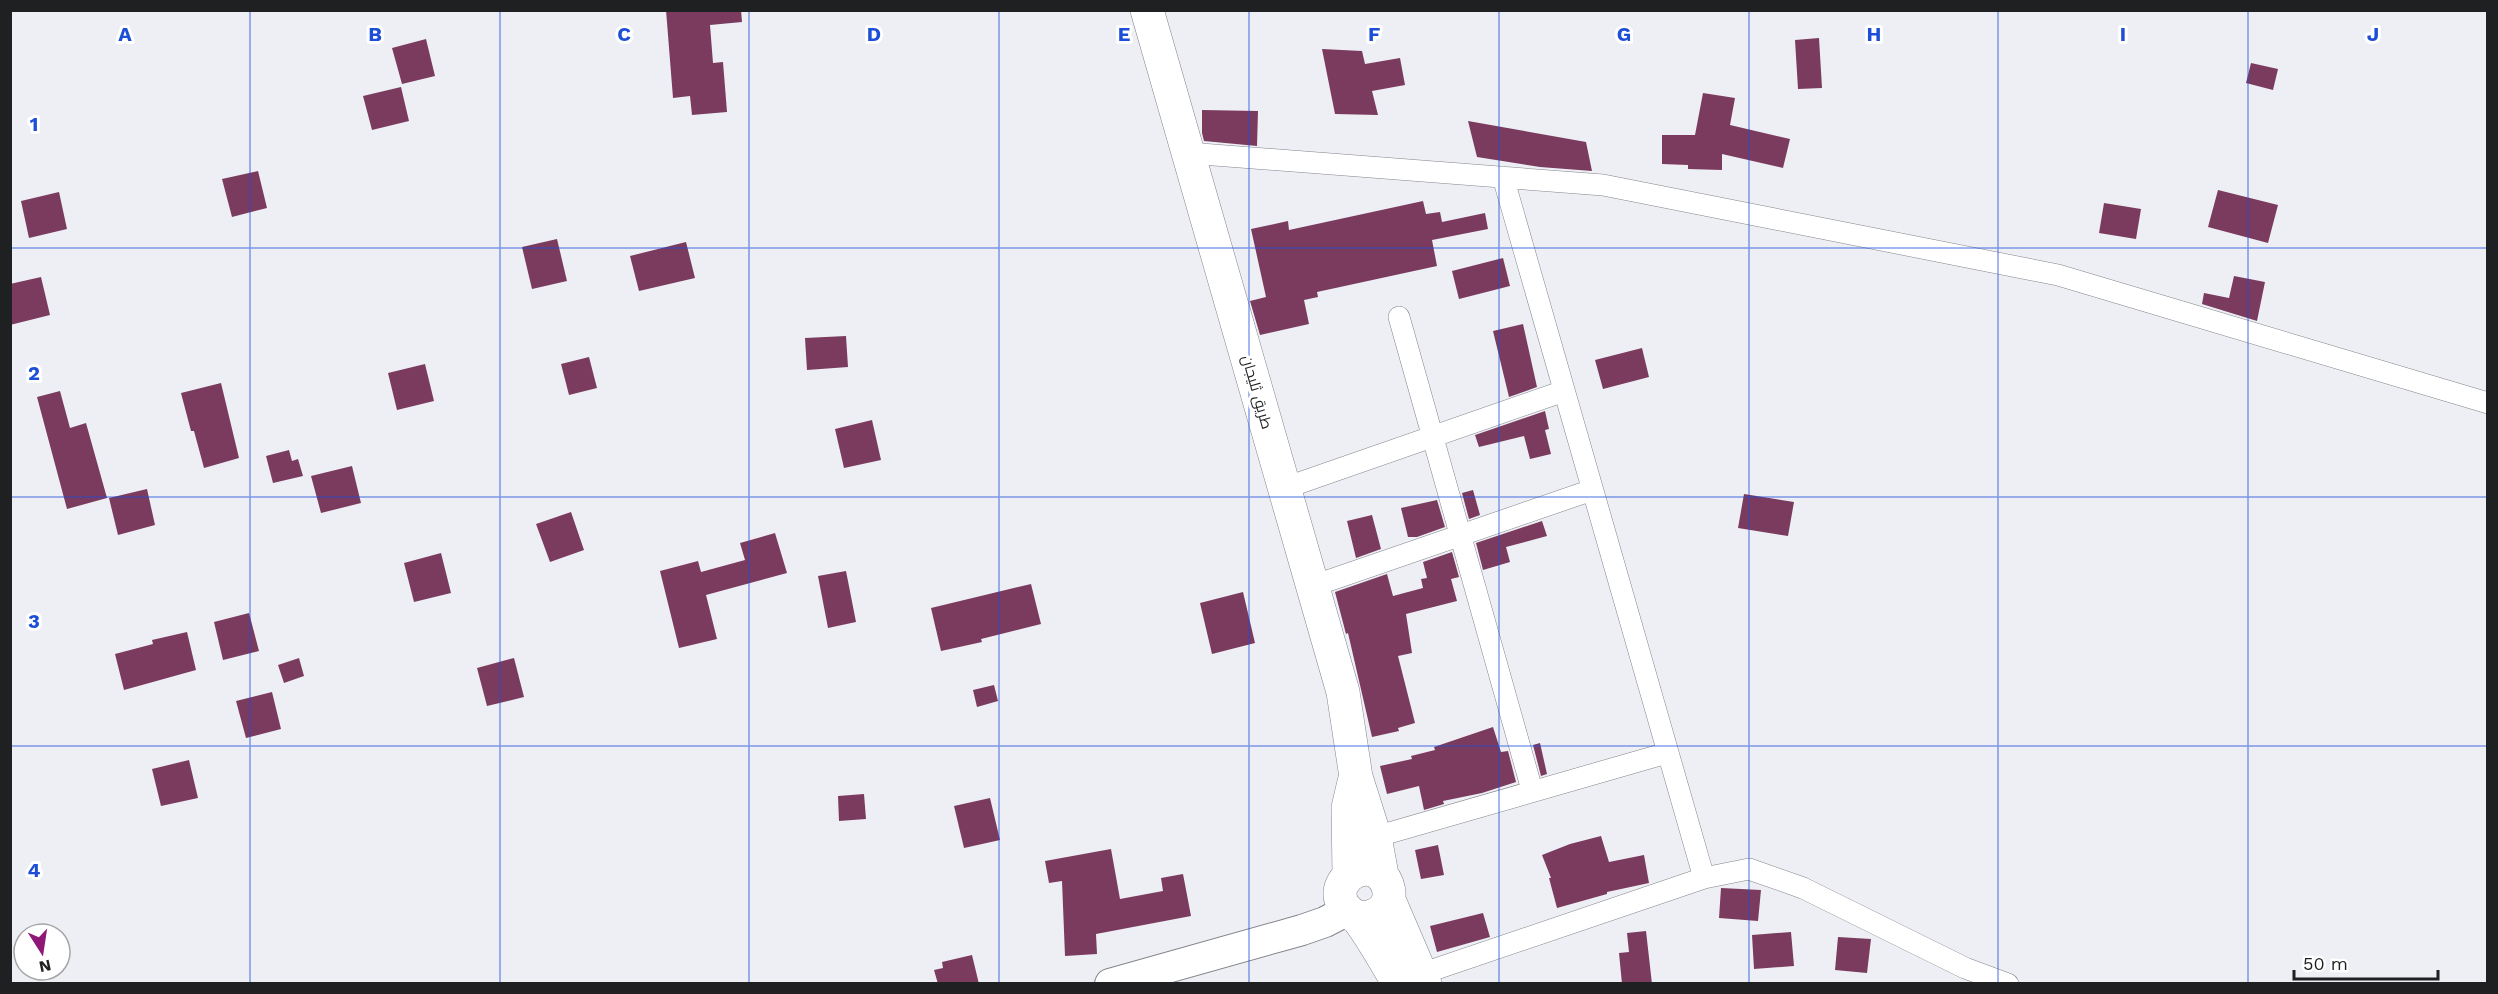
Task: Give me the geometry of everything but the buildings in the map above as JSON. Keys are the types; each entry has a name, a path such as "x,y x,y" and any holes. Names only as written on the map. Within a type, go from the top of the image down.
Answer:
{"main road":[{"name":"طريق ثليجان","path":"1147,10 1343,692 1356,777 1375,837 1385,888 1413,981"},
{"name":"طريق ثليجان","path":"1349,875 1348,808 1356,777"},
{"path":"1110,984 1352,914 1371,918 1383,911 1385,888 1371,870 1359,870 1349,875 1341,886 1340,899 1352,914 1413,981"}],"street":[{"path":"1188,153 1603,185 2058,275 2487,403"},
{"path":"1503,177 1704,878"},
{"path":"1399,317 1532,790"},
{"path":"1285,488 1564,390"},
{"path":"1312,586 1592,490"},
{"path":"1375,837 1667,753"},
{"path":"1413,981 1704,878 1749,870 1803,888 1965,968 2008,984"}]}
